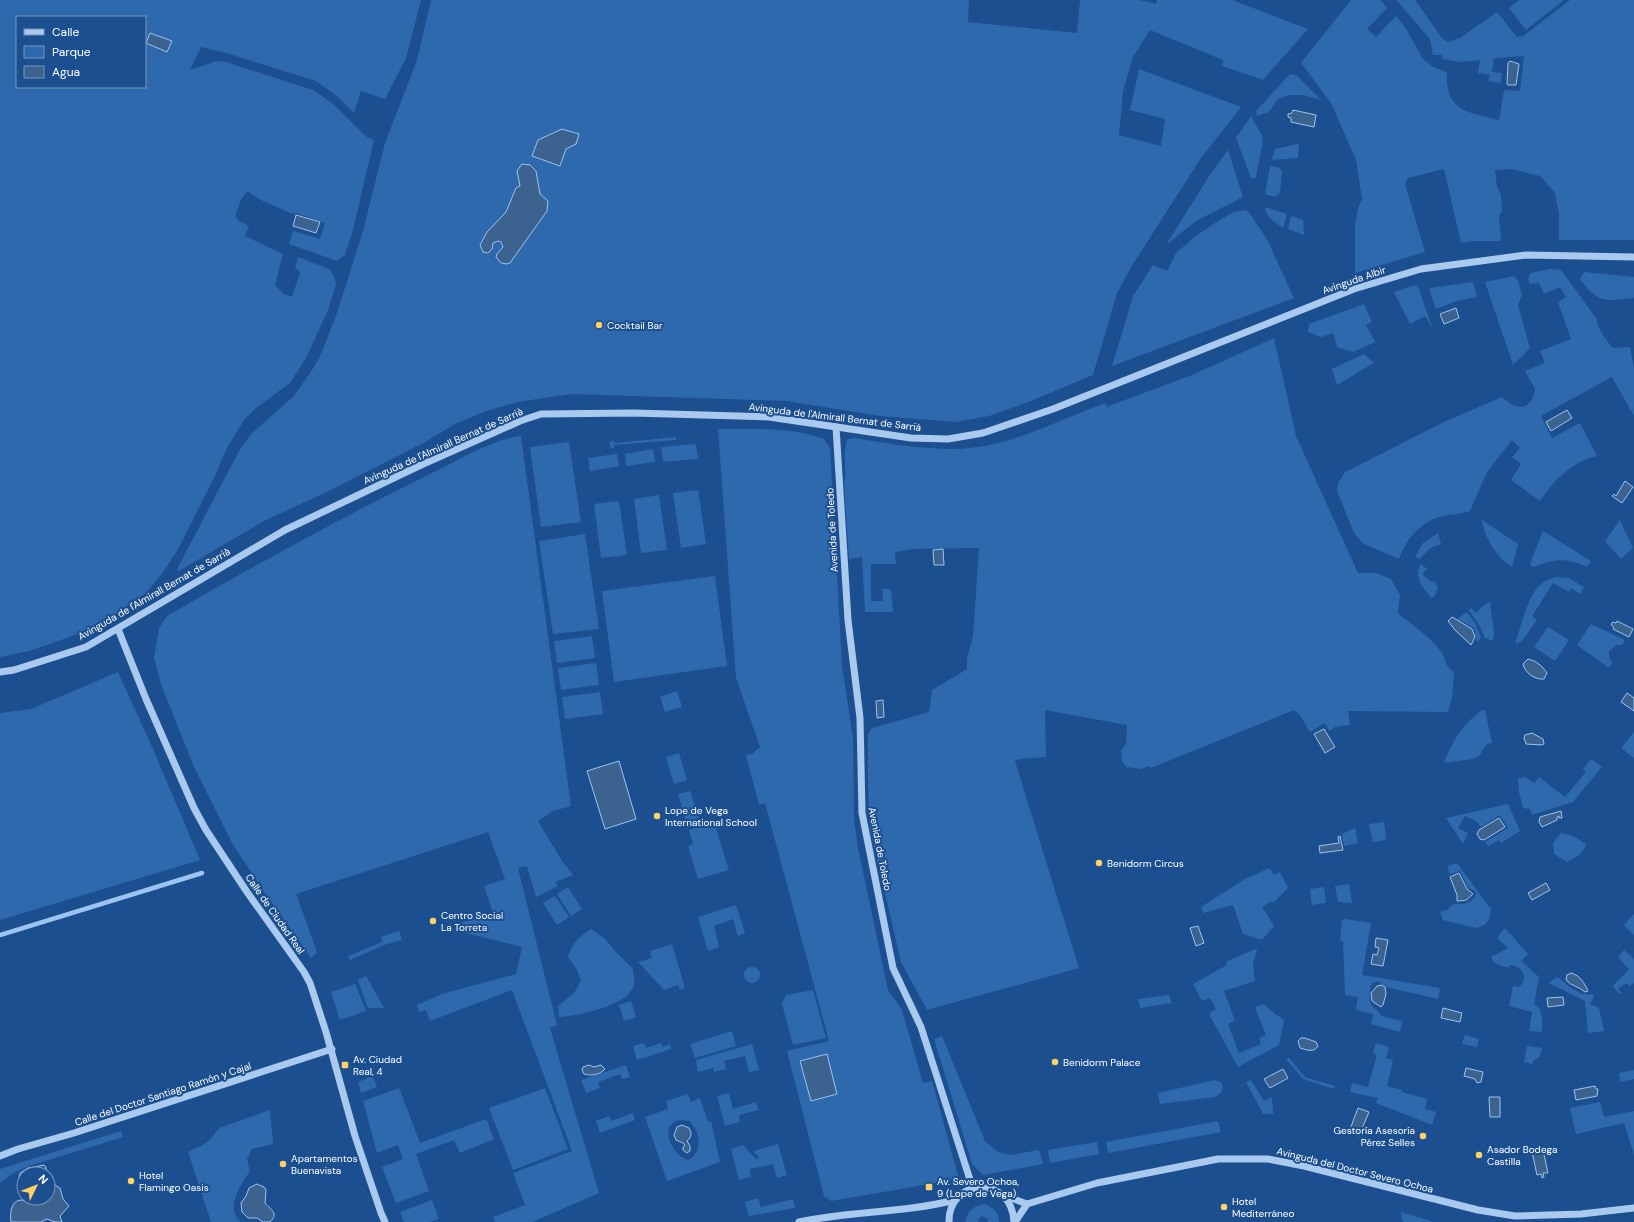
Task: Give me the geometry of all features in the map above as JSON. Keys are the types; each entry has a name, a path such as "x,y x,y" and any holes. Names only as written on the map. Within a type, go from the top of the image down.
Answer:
{"street":[{"name":"Avinguda Albir","path":"1096,392 1354,289 1421,269 1526,255 1634,257"},
{"name":"Avinguda de l'Almirall Bernat de Sarrià","path":"0,672 14,670 86,647 284,530 421,465 541,414 634,413 769,417 911,438 948,439 983,433 1053,409 1096,392"},
{"name":"Avenida de Toledo","path":"836,427 848,620 860,718 862,813 893,968 921,1027 973,1189"},
{"name":"Calle de Ciudad Real","path":"118,629 146,699 194,808 206,830 247,892 304,972 315,997 332,1049 355,1136 385,1222"},
{"name":"Calle del Doctor Santiago Ramón y Cajal","path":"0,1156 332,1049"},
{"name":"Avinguda del Doctor Severo Ochoa","path":"1027,1204 1097,1183 1218,1159 1225,1159 1272,1160 1304,1166 1478,1210 1515,1216 1582,1214 1634,1208"},
{"path":"949,1222 950,1210 955,1200 963,1193 983,1187 994,1189 1003,1195 1027,1204 1015,1222"},
{"path":"1003,1195 1010,1203 1014,1213 1015,1222"},
{"path":"799,1222 835,1215 932,1206 955,1200"}],"green space":[{"path":"0,0 421,0 406,58 385,99 361,91 354,113 338,97 316,81 226,53 201,47 190,70 216,61 226,62 313,90 332,103 367,137 374,140 353,230 345,255 337,261 289,244 293,231 320,239 325,223 296,213 295,215 263,201 247,191 241,200 235,216 239,221 249,226 245,236 283,254 275,285 284,294 292,297 300,273 299,270 295,268 298,257 329,269 334,276 336,285 328,310 306,358 290,383 256,408 244,420 227,448 214,478 177,551 164,571 147,592 125,608 93,627 29,651 0,657"},
{"path":"431,0 969,0 968,22 1077,33 1080,0 1140,0 1156,4 1157,0 1232,0 1308,29 1263,80 1222,66 1223,60 1150,30 1133,57 1123,91 1119,135 1161,146 1165,119 1130,110 1139,69 1241,107 1201,158 1133,264 1117,293 1093,375 1026,403 989,416 955,422 880,416 786,401 571,394 518,402 486,411 455,424 425,442 329,491 264,521 179,571 177,569 239,451 251,434 294,396 321,354 337,313 363,231 385,143 417,60"},
{"path":"1351,0 1380,0 1387,8 1367,29 1376,37 1396,16 1405,27 1423,59 1433,67 1447,72 1447,85 1454,102 1460,108 1468,112 1499,120 1504,90 1520,91 1524,56 1494,58 1492,72 1502,73 1501,83 1488,81 1490,75 1478,73 1480,60 1461,62 1442,59 1442,55 1433,55 1430,39 1396,0 1415,0 1442,38 1448,42 1460,38 1497,12 1517,37 1523,36 1570,0 1634,0 1634,240 1559,240 1559,214 1555,193 1540,176 1511,169 1495,170 1497,187 1501,194 1502,211 1499,216 1501,241 1471,241 1461,243 1444,169 1408,178 1405,184 1425,252 1355,273 1355,225 1358,208 1362,199 1356,160 1331,103 1301,63"},
{"path":"1519,0 1564,0 1526,30 1509,8"},
{"path":"1290,74 1297,76 1321,100 1303,95 1289,95 1278,99 1269,112 1257,116 1256,111"},
{"path":"1251,116 1262,136 1263,141 1256,177 1253,179 1251,178 1236,138"},
{"path":"1299,144 1298,158 1272,160 1275,149"},
{"path":"1228,150 1243,197 1196,221 1166,245 1211,173"},
{"path":"1270,166 1278,167 1282,171 1280,193 1275,197 1265,194"},
{"path":"1265,207 1287,214 1283,228 1268,216"},
{"path":"1244,210 1249,212 1268,241 1294,298 1112,366 1133,296 1153,265 1167,271 1176,253 1196,236 1234,212"},
{"path":"1291,216 1303,220 1304,235 1288,229"},
{"path":"1550,269 1561,270 1596,318 1603,334 1613,348 1630,347 1634,369 1634,416 1612,377 1541,416 1552,438 1580,423 1597,456 1572,467 1564,473 1551,486 1540,501 1511,480 1521,464 1512,457 1520,448 1512,440 1487,472 1470,511 1439,517 1425,523 1409,539 1399,559 1364,544 1354,533 1337,491 1338,483 1345,472 1446,421 1502,397 1518,407 1523,407 1530,402 1535,389 1525,371 1545,363 1540,351 1571,339 1558,302 1566,297 1560,287 1544,294 1539,283 1530,284 1528,279 1530,273"},
{"path":"1584,272 1634,277 1634,298 1609,300 1598,297 1586,287 1580,279"},
{"path":"1514,276 1518,281 1522,295 1518,305 1530,348 1513,365 1485,282"},
{"path":"1473,282 1477,297 1457,301 1436,309 1429,288"},
{"path":"1416,285 1433,329 1425,316 1410,324 1394,292"},
{"path":"1364,304 1372,322 1366,325 1375,342 1353,352 1337,347 1333,333 1321,337 1308,332 1309,324"},
{"path":"1274,338 1296,436 1358,573 1377,573 1391,579 1400,595 1398,613 1434,643 1440,650 1446,664 1454,673 1452,698 1448,712 1348,711 1350,725 1335,727 1329,731 1325,723 1310,732 1300,715 1294,710 1151,768 1149,766 1141,769 1126,767 1122,761 1121,750 1126,744 1127,725 1045,710 1046,757 1019,759 1015,761 1079,968 927,1010 901,962 870,829 868,734 872,728 929,712 932,690 967,669 967,657 973,637 979,548 913,549 895,552 896,564 871,564 871,601 883,601 882,589 891,589 893,612 865,612 862,557 849,559 844,483 845,450 848,439 854,438 906,446 941,449 959,449 994,444 1023,436 1106,403 1108,408 1109,406 1192,375"},
{"path":"1364,354 1374,363 1337,385 1332,369"},
{"path":"718,429 758,429 798,432 824,439 830,448 842,666 853,738 854,820 858,848 888,990 902,1010 923,1083 932,1081 959,1179 831,1201 824,1196 787,1051 829,1041 765,803 759,805 746,755 752,754 760,747 736,678"},
{"path":"521,436 571,806 553,811 538,821 562,861 573,875 555,882 558,886 536,897 527,866 518,868 557,1025 550,1028 599,1193 532,1222 495,1222 493,1217 525,1205 513,1173 572,1151 512,990 430,1021 426,1010 419,1012 417,1005 442,994 516,974 522,947 458,931 457,924 493,913 484,886 505,879 488,832 296,894 317,952 311,958 232,843 194,767 161,684 154,658 159,628 167,616 298,542 464,456 499,441"},
{"path":"676,437 676,440 614,445 614,448 609,446 610,441 614,441 615,443"},
{"path":"569,442 581,522 541,527 530,447"},
{"path":"696,444 698,459 663,462 661,447"},
{"path":"653,449 655,462 626,466 625,454"},
{"path":"617,454 619,466 590,471 588,458"},
{"path":"698,490 706,544 681,548 673,493"},
{"path":"659,495 667,550 641,553 634,499"},
{"path":"619,501 627,555 601,558 594,504"},
{"path":"1482,520 1518,544 1512,567 1501,559 1496,553 1485,533"},
{"path":"1620,520 1633,548 1621,559 1605,541"},
{"path":"1543,531 1591,561 1587,567 1561,560 1548,562 1534,567 1531,566 1530,564"},
{"path":"1438,533 1441,544 1430,548 1420,559 1415,557 1423,543"},
{"path":"585,534 599,629 553,634 539,541"},
{"path":"1421,564 1427,569 1422,574 1430,581 1435,582 1438,588 1434,597 1431,597 1428,594 1420,582 1418,573"},
{"path":"715,576 727,666 614,682 602,591"},
{"path":"1557,577 1568,578 1584,587 1580,594 1571,588 1569,592 1553,583 1532,616 1537,620 1521,642 1515,643 1527,606 1534,592 1542,583"},
{"path":"1490,601 1494,632 1493,641 1485,638 1479,625 1469,610 1472,608 1475,613"},
{"path":"1467,612 1476,625 1481,638 1477,642 1474,628 1457,619"},
{"path":"1591,624 1625,640 1622,645 1617,645 1609,651 1609,656 1612,663 1609,668 1577,645"},
{"path":"1548,627 1569,640 1555,661 1534,647"},
{"path":"592,636 595,658 557,663 554,641"},
{"path":"596,663 599,685 561,690 558,668"},
{"path":"118,672 153,749 200,860 0,920 0,713 31,709"},
{"path":"677,691 682,707 665,712 660,697"},
{"path":"600,692 603,714 565,719 562,697"},
{"path":"1482,710 1485,710 1492,743 1487,744 1479,756 1473,759 1444,763 1454,740 1469,721"},
{"path":"1634,732 1634,758 1621,748"},
{"path":"679,753 687,780 674,784 666,757"},
{"path":"1591,759 1602,767 1573,802 1532,815 1530,809 1523,808 1519,792 1518,778 1525,777 1534,783 1539,777 1565,797 1586,772 1583,769"},
{"path":"690,791 699,818 686,821 678,794"},
{"path":"1508,804 1520,831 1501,843 1499,840 1488,846 1485,842 1508,828 1500,815 1481,827 1476,821 1465,816 1458,828 1468,833 1463,844 1446,818"},
{"path":"714,822 729,870 698,879 688,846 693,844 689,830"},
{"path":"1384,822 1386,840 1373,842 1369,824"},
{"path":"1355,828 1358,843 1344,846 1342,834"},
{"path":"1561,833 1573,836 1586,844 1581,853 1567,862 1554,854 1553,843"},
{"path":"1457,863 1491,909 1487,922 1482,926 1475,928 1443,920 1440,912 1447,910 1453,904 1463,904 1469,902 1476,894 1474,890 1469,889 1460,871 1450,874 1447,866"},
{"path":"1270,868 1274,875 1280,872 1288,888 1273,903 1272,901 1262,907 1274,926 1262,940 1243,934 1233,905 1203,913 1201,907 1245,879"},
{"path":"1349,884 1352,903 1338,902 1335,886"},
{"path":"568,887 582,909 571,916 557,894"},
{"path":"1324,887 1326,903 1312,905 1310,889"},
{"path":"555,896 569,917 557,925 543,903"},
{"path":"736,905 745,933 738,936 733,919 714,926 719,947 708,951 698,917"},
{"path":"1634,914 1634,935 1624,925"},
{"path":"1345,919 1371,923 1362,975 1440,988 1438,999 1386,987 1378,981 1372,983 1370,995 1371,1004 1381,1016 1402,1021 1400,1032 1371,1024 1373,1014 1356,1010 1358,997 1345,995 1343,941 1340,941 1342,920"},
{"path":"1505,928 1528,954 1521,961 1539,977 1534,1004 1541,1012 1542,1032 1529,1031 1532,1012 1509,1006 1513,986 1519,987 1524,980 1521,970 1515,966 1510,965 1508,968 1494,963 1491,957 1508,948 1497,938"},
{"path":"591,929 605,939 633,969 634,985 630,992 613,1004 578,1015 559,1017 558,1006 574,993 581,981 577,970 568,957 576,940"},
{"path":"399,931 402,940 384,945 350,960 348,956 382,942 381,937"},
{"path":"672,944 685,988 680,990 678,985 664,990 638,962 652,958 650,951"},
{"path":"1257,949 1253,964 1255,981 1224,991 1235,1021 1228,1024 1239,1053 1261,1044 1259,1038 1266,1035 1255,1007 1264,1004 1284,1020 1279,1045 1238,1067 1209,1014 1216,1009 1210,998 1202,1001 1193,984 1227,965 1226,962"},
{"path":"1624,950 1634,959 1634,983 1629,986 1627,983 1618,988 1621,993 1619,994 1613,986 1629,969 1618,957"},
{"path":"752,967 758,969 760,975 758,981 752,983 746,981 744,975 746,969"},
{"path":"366,976 384,1008 368,1008 358,980"},
{"path":"1557,977 1577,992 1591,994 1594,996 1590,1004 1599,1008 1604,1031 1588,1033 1585,1001 1549,983"},
{"path":"355,984 366,1011 340,1020 331,992"},
{"path":"813,990 826,1038 793,1045 782,1004 786,995"},
{"path":"1169,995 1172,1003 1140,1008 1138,999"},
{"path":"631,1001 636,1017 624,1021 619,1005"},
{"path":"732,1031 736,1046 695,1058 690,1044"},
{"path":"1465,1035 1479,1039 1477,1047 1462,1044"},
{"path":"942,1036 985,1141 998,1152 1010,1155 1039,1150 1043,1164 983,1175 972,1164 934,1039"},
{"path":"644,1043 646,1048 661,1043 663,1047 670,1044 671,1049 637,1060 633,1046"},
{"path":"1376,1043 1389,1047 1386,1058 1393,1060 1387,1086 1427,1099 1425,1109 1436,1112 1432,1125 1376,1103 1378,1098 1350,1092 1352,1083 1368,1087 1377,1055 1373,1053"},
{"path":"752,1044 759,1070 749,1072 745,1056 724,1061 726,1069 714,1072 713,1068 698,1072 696,1060"},
{"path":"1527,1046 1542,1048 1540,1056 1533,1061 1532,1064 1524,1062"},
{"path":"1289,1058 1305,1077 1335,1086 1334,1089 1303,1079 1286,1059"},
{"path":"626,1065 630,1077 622,1079 620,1074 598,1082 600,1088 586,1093 581,1080"},
{"path":"1634,1070 1634,1079 1620,1082 1619,1073"},
{"path":"373,1076 377,1087 361,1093 358,1082"},
{"path":"1215,1080 1219,1081 1223,1085 1223,1088 1215,1097 1160,1104 1158,1093"},
{"path":"1251,1080 1264,1101 1272,1097 1273,1114 1263,1114 1246,1082"},
{"path":"399,1088 420,1143 486,1119 494,1139 460,1153 454,1140 416,1154 429,1191 396,1203 382,1167 403,1159 398,1145 377,1153 363,1101"},
{"path":"545,1088 568,1149 513,1170 489,1108"},
{"path":"729,1093 733,1109 756,1102 758,1110 739,1115 740,1122 725,1126 717,1096"},
{"path":"688,1094 691,1102 700,1098 708,1122 711,1121 720,1162 667,1181 645,1117 668,1109 666,1101","holes":["679,1120 689,1121 696,1130 699,1141 696,1152 693,1157 688,1160 677,1153 668,1134 669,1128 672,1124"]},
{"path":"1600,1102 1604,1117 1634,1111 1634,1155 1624,1123 1576,1134 1570,1108"},
{"path":"270,1110 273,1144 252,1149 247,1159 250,1171 242,1183 234,1203 236,1216 241,1222 211,1222 188,1152 203,1145 211,1139 219,1128"},
{"path":"633,1113 635,1120 600,1133 596,1121 609,1116 611,1121"},
{"path":"1218,1121 1221,1132 1108,1153 1106,1142"},
{"path":"121,1131 123,1137 29,1166 16,1166 16,1172 0,1183 0,1169"},
{"path":"1097,1142 1099,1154 1050,1163 1048,1150"},
{"path":"778,1144 787,1175 777,1178 773,1164 750,1169 751,1177 739,1180 731,1149 743,1145 756,1159 759,1158 753,1151"},
{"path":"758,1198 761,1207 793,1199 795,1208 749,1216 745,1202"},
{"path":"432,1200 439,1219 430,1222 404,1222 400,1212"},
{"path":"985,1204 995,1211 999,1222 988,1222 987,1218 982,1216 979,1218 978,1222 965,1222 969,1212 972,1209"},
{"path":"1401,1212 1431,1221 1431,1222 1403,1222"}],"water":[{"path":"150,33 172,41 167,52 146,43"},
{"path":"1510,61 1519,64 1516,85 1508,85 1507,83 1508,63"},
{"path":"1293,110 1316,115 1314,127 1291,122 1291,118 1288,117 1288,114 1292,113"},
{"path":"562,129 579,134 576,144 566,149 560,166 532,156 538,140"},
{"path":"522,164 530,165 536,171 540,194 548,201 547,211 510,263 501,263 496,257 503,247 501,242 498,241 493,243 492,249 488,253 483,252 480,245 487,232 506,212 516,188 520,186 517,171"},
{"path":"296,215 320,222 316,233 293,226"},
{"path":"1456,308 1459,318 1444,324 1440,314"},
{"path":"1567,410 1572,418 1551,431 1546,422"},
{"path":"1625,481 1633,487 1622,503 1612,496 1614,494 1616,496"},
{"path":"943,549 944,565 934,565 933,550"},
{"path":"1452,617 1472,629 1475,637 1471,645 1448,621"},
{"path":"1617,621 1633,629 1629,637 1613,629 1614,628 1611,624 1613,622 1616,623"},
{"path":"1528,659 1537,662 1545,670 1547,673 1544,679 1534,677 1528,673 1523,664"},
{"path":"1627,693 1634,698 1634,711 1621,702"},
{"path":"883,700 884,717 877,718 876,701"},
{"path":"1324,729 1335,747 1325,753 1314,734"},
{"path":"1532,733 1543,739 1544,744 1526,744 1524,738 1525,735"},
{"path":"619,761 636,819 605,829 587,771"},
{"path":"1561,811 1562,818 1559,818 1559,816 1557,817 1557,820 1542,827 1539,822 1540,817"},
{"path":"1499,818 1505,827 1484,840 1480,839 1477,834 1479,830"},
{"path":"1340,836 1343,850 1320,853 1319,846 1339,843 1338,837"},
{"path":"1459,873 1467,889 1473,894 1466,900 1457,901 1457,895 1450,877"},
{"path":"1546,883 1550,890 1532,900 1528,893"},
{"path":"1198,926 1204,943 1196,946 1190,928"},
{"path":"1376,938 1388,940 1383,966 1371,964 1373,954 1377,955 1379,948 1375,947"},
{"path":"1571,973 1580,978 1588,991 1585,992 1570,984 1566,980 1567,975"},
{"path":"1382,985 1385,987 1386,994 1381,1007 1372,1001 1371,993 1377,986"},
{"path":"1563,997 1564,1005 1548,1007 1547,998"},
{"path":"1443,1008 1462,1013 1460,1022 1441,1018"},
{"path":"1301,1038 1316,1042 1318,1046 1314,1050 1300,1048 1298,1041"},
{"path":"827,1054 837,1094 811,1101 800,1061"},
{"path":"589,1065 594,1067 601,1065 605,1069 600,1073 589,1075 584,1074 582,1070 583,1067"},
{"path":"1466,1068 1483,1072 1481,1082 1477,1083 1475,1079 1464,1076"},
{"path":"1283,1069 1288,1078 1270,1088 1264,1079"},
{"path":"1595,1086 1596,1089 1598,1089 1597,1096 1576,1100 1574,1090"},
{"path":"1489,1097 1500,1097 1500,1117 1490,1117"},
{"path":"1358,1108 1369,1112 1359,1136 1349,1132"},
{"path":"682,1125 689,1128 691,1133 690,1138 687,1141 690,1146 690,1151 687,1153 683,1150 685,1145 676,1140 674,1135 677,1127"},
{"path":"1543,1150 1548,1173 1543,1173 1544,1177 1542,1178 1541,1174 1537,1175 1532,1152"},
{"path":"257,1184 264,1187 266,1190 265,1203 274,1214 273,1219 270,1222 263,1222 257,1218 248,1218 242,1212 241,1203 249,1188"},
{"path":"56,1186 60,1188 63,1199 69,1206 60,1216 62,1222 55,1222 47,1219 41,1222 11,1222 11,1212 14,1203 16,1202 16,1206 56,1206"}],"waterway":[{"path":"0,935 202,873"}],"place":[{"name":"Cocktail Bar","path":"599,325"},
{"name":"Lope de Vega International School","path":"657,816"},
{"name":"Benidorm Circus","path":"1099,863"},
{"name":"Centro Social La Torreta","path":"433,921"},
{"name":"Benidorm Palace","path":"1055,1062"},
{"name":"Av. Ciudad Real, 4","path":"345,1065"},
{"name":"Gestoría Asesoría Pérez Selles","path":"1423,1136"},
{"name":"Asador Bodega Castilla","path":"1479,1155"},
{"name":"Apartamentos Buenavista","path":"283,1164"},
{"name":"Hotel Flamingo Oasis","path":"131,1181"},
{"name":"Av. Severo Ochoa, 9 (Lope de Vega)","path":"929,1187"},
{"name":"Hotel Mediterráneo","path":"1224,1207"}]}
